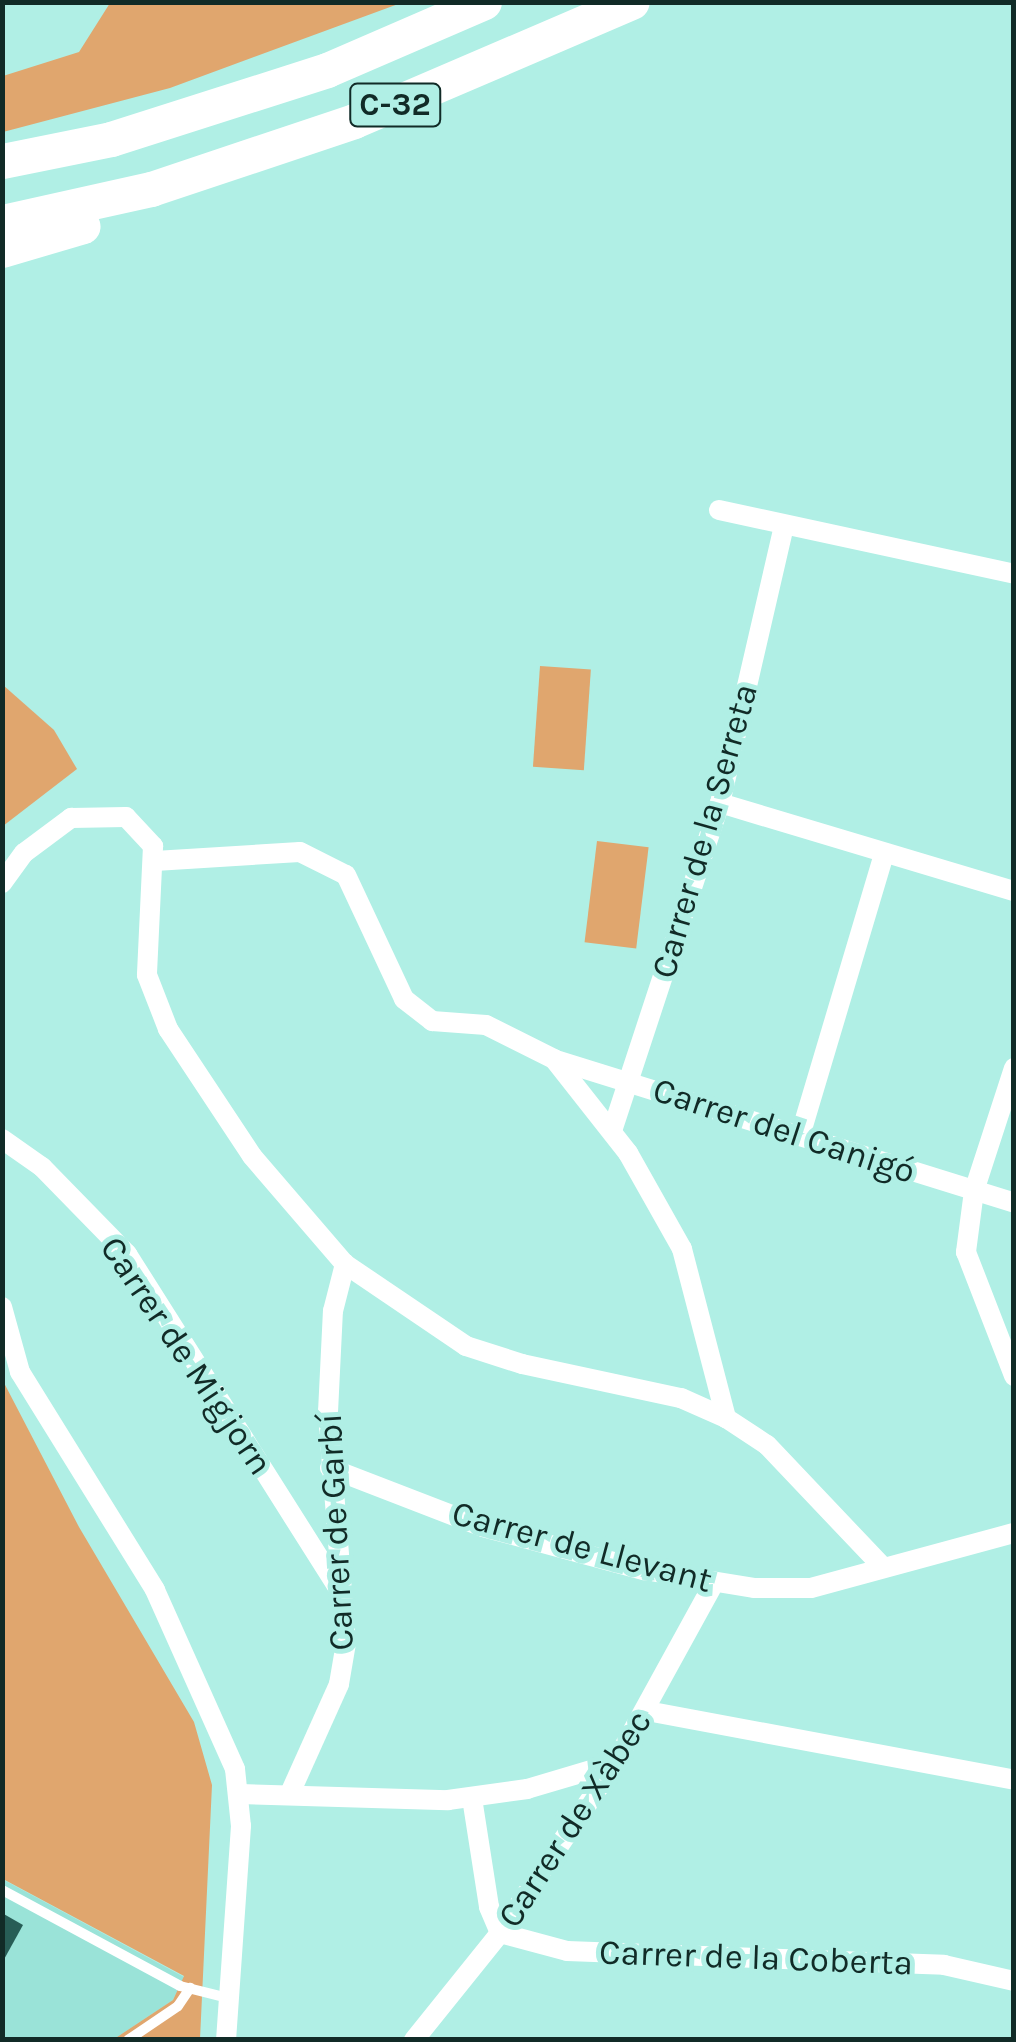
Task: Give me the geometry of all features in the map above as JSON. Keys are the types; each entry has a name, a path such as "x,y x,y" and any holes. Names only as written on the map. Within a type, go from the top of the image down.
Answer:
{"highway":[{"name":"C-32","path":"2,161 111,139 327,70 484,2"},
{"name":"C-32","path":"2,222 151,189 429,92 632,2"},
{"path":"2,250 87,225 151,189"}],"street":[{"path":"719,510 1014,574"},
{"name":"Carrer de la Serreta","path":"612,1131 632,1082 720,803 784,526"},
{"path":"720,803 1014,891"},
{"path":"2,883 52,829 95,813 126,817 147,834 154,861 147,975 168,1029 252,1156 345,1264 466,1346 522,1364 681,1398 726,1418 766,1445 880,1564"},
{"path":"154,861 300,852 346,874 404,998 432,1020 486,1025 554,1059 612,1131 682,1250 726,1418"},
{"path":"800,1136 884,855"},
{"name":"Carrer del Canigó","path":"554,1059 1014,1203"},
{"path":"1014,1068 974,1191 966,1252 1014,1376"},
{"name":"Carrer de Migjorn","path":"2,1139 42,1167 127,1254 343,1596"},
{"name":"Carrer de Garbí","path":"291,1791 339,1684 346,1643 330,1468 334,1312 345,1264"},
{"path":"2,1307 20,1372 154,1590 235,1768 240,1794 226,2040"},
{"name":"Carrer de Llevant","path":"330,1468 483,1527 714,1584 811,1588 880,1564 1014,1533"},
{"name":"Carrer de Xàbec","path":"414,2040 500,1934 615,1763 714,1584"},
{"path":"647,1711 1014,1780"},
{"path":"240,1794 291,1791 472,1798 615,1763"},
{"path":"472,1798 489,1907 500,1934"},
{"name":"Carrer de la Coberta","path":"500,1934 567,1950 944,1965 1014,1981"}],"lane":[{"path":"2,1890 190,1988 228,1998"},
{"path":"128,2040 178,2006 190,1988"}],"shaded area":[{"path":"110,2 401,3 170,88 3,132 3,76 79,52"},
{"path":"540,666 591,670 584,770 533,767"},
{"path":"3,685 54,730 77,769 3,826"},
{"path":"597,841 649,847 636,949 585,942"},
{"path":"2,1379 79,1527 194,1722 212,1785 200,2039 114,2039 173,2000 184,1976 3,1879"},
{"path":"2,1879 184,1977 173,2000 114,2039 3,2039"}],"building":[{"path":"2,1913 23,1925 2,1963"}]}
